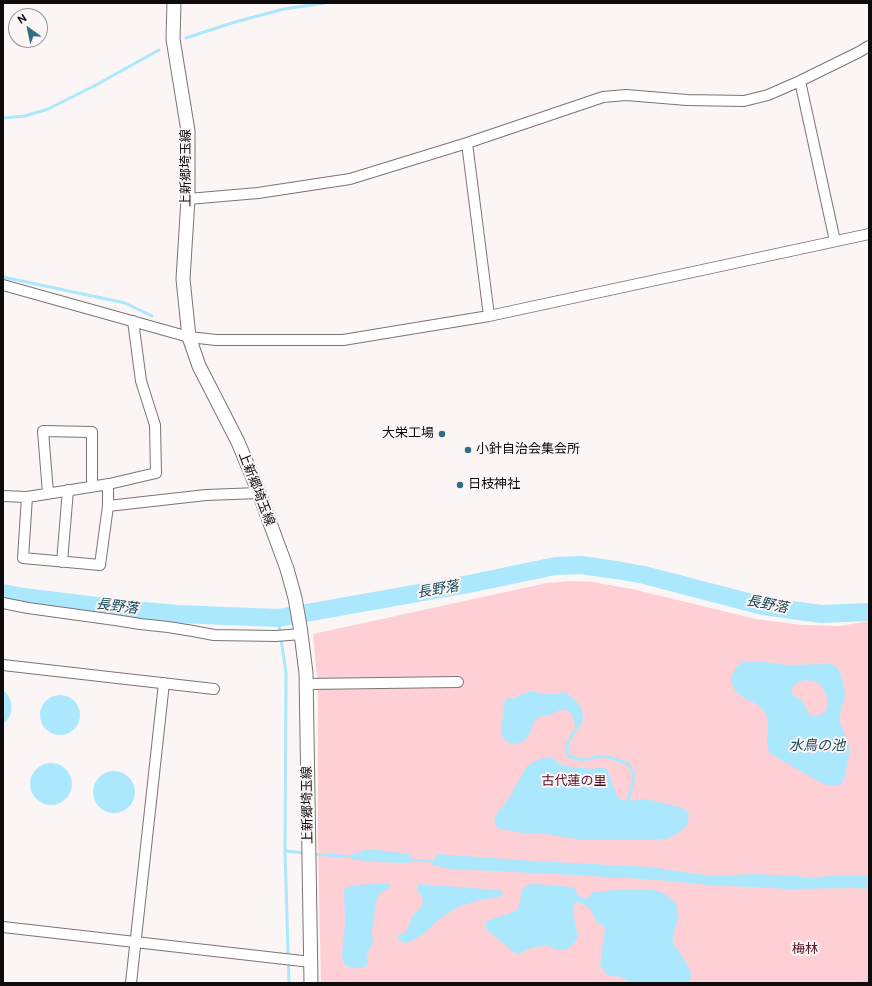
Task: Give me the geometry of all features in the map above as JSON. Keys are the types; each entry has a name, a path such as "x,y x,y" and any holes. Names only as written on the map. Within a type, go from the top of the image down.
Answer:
{"main road":[{"name":"上新郷埼玉線","path":"174,3 173,39 188,131 188,199 183,279 189,337 199,366 238,442 259,493 287,569 295,598 296,632 306,673 311,983"}],"street":[{"path":"188,199 258,193 350,179 467,143 603,97 626,95 687,100 744,101 768,95 800,81 869,46"},
{"path":"800,81 835,242"},
{"path":"467,143 489,316"},
{"path":"3,285 189,337 216,340 343,340 489,316 869,234"},
{"path":"3,496 27,497 109,484 156,473 155,425 141,381 133,321"},
{"path":"48,493 43,431 92,432 92,486"},
{"path":"27,497 23,558 100,565 108,506 109,484"},
{"path":"62,562 68,490"},
{"path":"108,506 206,495 259,493"},
{"path":"3,603 214,635 276,636 296,632"},
{"path":"3,665 214,689"},
{"path":"306,684 458,682"},
{"path":"130,983 164,684"},
{"path":"3,927 311,962"}],"green space":[{"name":"古代蓮の里","path":"573,581 593,582 632,589 756,619 802,625 840,626 869,621 869,983 321,983 318,850 318,690 313,634 547,583"}],"water":[{"name":"水鳥の池","path":"747,661 789,665 831,664 836,666 841,674 845,694 839,719 850,749 844,779 840,785 835,786 823,784 769,753 767,744 768,722 764,711 761,707 739,695 732,684 732,677 736,668","holes":["805,680 818,683 824,691 828,705 825,712 822,714 812,716 809,714 803,702 792,694 795,684"]},
{"path":"3,690 7,694 12,707 10,716 3,724"},
{"path":"531,691 546,694 559,694 562,691 569,695 581,707 583,718 580,727 576,729 570,713 565,710 561,710 550,715 539,717 534,722 528,737 522,742 513,744 505,740 501,732 504,702 507,698 512,699"},
{"path":"64,695 71,698 77,704 80,715 79,723 71,732 64,735 56,735 49,732 41,723 40,711 43,704 52,696"},
{"path":"544,757 553,758 559,764 572,767 593,769 601,767 607,769 617,796 624,801 629,797 632,801 646,799 683,808 689,814 688,824 675,835 666,839 642,840 582,840 547,834 528,834 500,829 496,825 494,819 498,812 511,795 526,767"},
{"path":"51,763 66,769 72,784 66,799 51,805 36,799 30,784 36,769"},
{"path":"110,771 118,771 129,777 135,788 135,796 129,807 118,813 110,813 99,807 93,796 93,788 99,777"},
{"path":"369,849 410,854 408,863 373,862 351,859 352,854"},
{"path":"437,854 650,867 713,876 752,874 799,876 808,878 828,876 869,876 869,889 791,889 709,885 659,880 575,875 452,869 431,865"},
{"path":"389,884 389,888 381,893 377,898 372,930 373,943 366,957 368,960 367,965 362,968 348,967 344,963 342,956 345,923 344,889 360,885"},
{"path":"419,884 499,890 503,892 503,894 499,897 479,900 458,907 438,920 426,932 406,943 398,940 397,937 407,931 411,918 422,906 423,899 417,889"},
{"path":"535,884 575,888 578,896 588,898 593,892 627,889 653,890 664,893 676,903 678,918 673,943 691,972 690,983 631,983 621,977 606,974 600,965 605,928 596,921 592,912 587,906 579,902 574,904 573,911 578,937 571,946 564,950 560,950 546,945 531,948 516,954 487,930 485,927 486,921 518,909 523,888 527,885"}],"waterway":[{"path":"186,38 235,22 284,9 325,3"},
{"path":"3,118 25,116 48,109 94,86 159,50"},
{"path":"3,277 125,303 152,316"},
{"name":"長野落","path":"3,593 113,608 177,614 278,618 469,584 555,566 581,565 644,575 763,606 821,614 869,612"},
{"path":"278,618 286,673 285,851 289,983"},
{"path":"576,729 567,745 569,756 581,760 602,756 628,764 634,777 629,797"},
{"path":"285,851 305,853"},
{"path":"313,854 355,857"},
{"path":"406,860 437,861"},
{"path":"868,983 869,966"}],"place":[{"name":"大栄工場","path":"442,434"},
{"name":"小針自治会集会所","path":"468,450"},
{"name":"日枝神社","path":"460,485"}],"park label":[{"name":"梅林","path":"805,950"}]}
